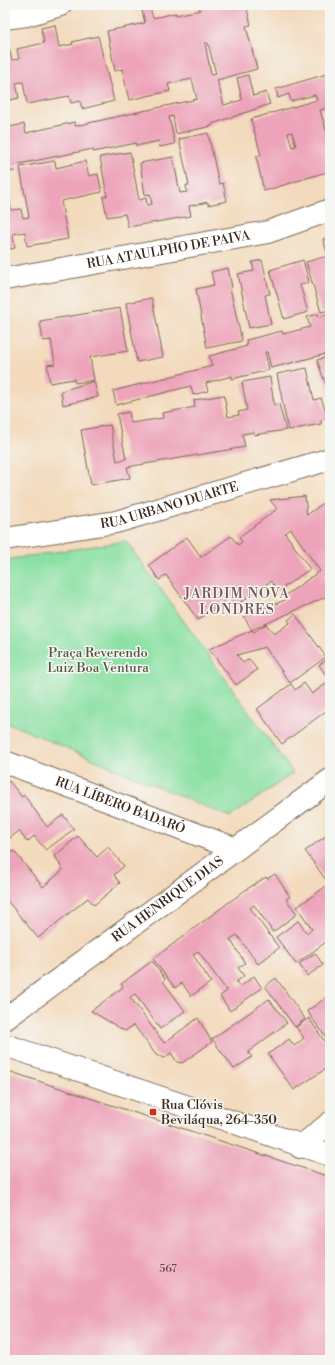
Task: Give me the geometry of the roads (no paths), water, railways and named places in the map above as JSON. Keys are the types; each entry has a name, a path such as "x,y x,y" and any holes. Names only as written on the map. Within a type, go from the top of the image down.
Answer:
{"street":[{"path":"5,18 27,15 60,5"},
{"name":"RUA ATAULPHO DE PAIVA","path":"5,279 268,232 330,210"},
{"name":"RUA URBANO DUARTE","path":"5,539 116,522 330,459"},
{"name":"RUA LÍBERO BADARÓ","path":"5,762 236,849"},
{"name":"RUA HENRIQUE DIAS","path":"5,1019 330,780"},
{"path":"5,1045 330,1156"},
{"path":"300,1146 330,1123"}],"place":[{"name":"Rua Clóvis Beviláqua, 264-350","path":"153,1112"}],"district":[{"name":"JARDIM NOVA LONDRES","path":"237,602"}],"park label":[{"name":"Praça Reverendo Luiz Boa Ventura","path":"98,660"}]}
